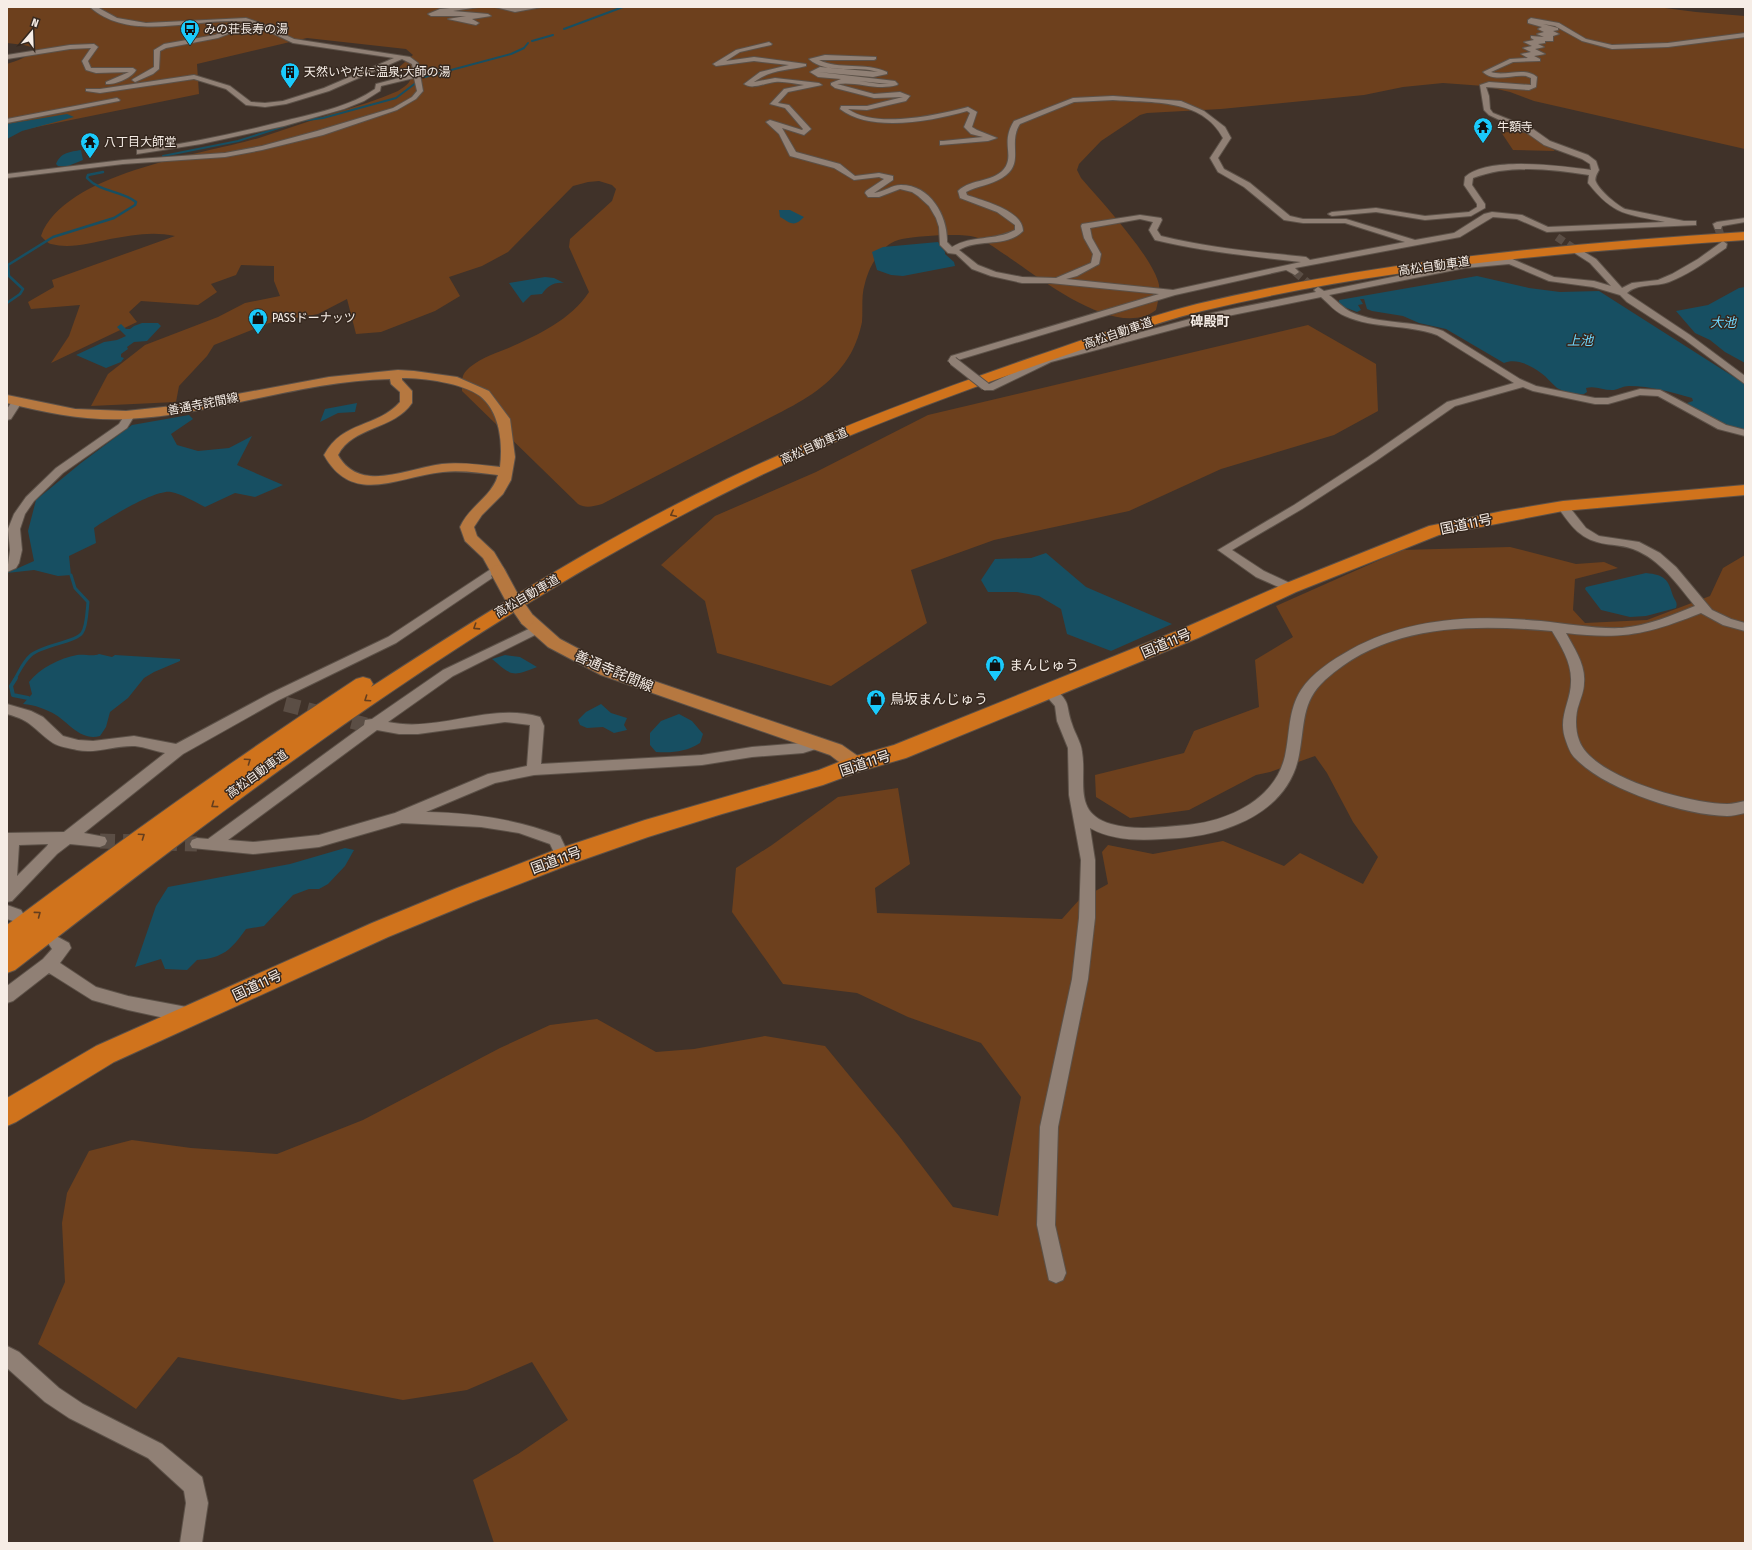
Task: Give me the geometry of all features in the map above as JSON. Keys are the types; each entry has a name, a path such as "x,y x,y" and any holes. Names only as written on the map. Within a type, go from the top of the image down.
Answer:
{"highway":[{"name":"高松自動車道","path":"7,938 130,845 286,735 402,658 494,601 631,522 749,463 857,417 979,370 1083,337 1157,310 1222,294 1281,282 1443,257 1620,239 1745,230"},
{"name":"高松自動車道","path":"7,962 251,779 417,665 503,610 637,533 740,479 866,423 987,377 1168,316 1230,300 1340,280 1460,262 1636,244 1745,236"},
{"name":"国道11号","path":"7,1113 105,1054 192,1016 275,976 380,930 563,857 722,805 823,777 856,764 899,752 1191,633 1290,588 1435,530 1496,517 1563,506 1745,490"}],"main road":[{"name":"善通寺詫間線","path":"12,401 74,414 130,416 165,412 344,377 380,374 448,378 473,388 495,404 507,429 508,458 500,490 475,512 467,527 470,538 489,555 511,596 532,624 554,643 607,671 814,744 836,750 856,764"},
{"path":"398,374 395,381 406,391 406,403 395,414 347,436 334,447 331,455 341,470 352,476 366,480 387,480 422,471 444,468 473,468 505,472"}],"street":[{"path":"7,176 57,169 225,155 291,142 405,105 420,91 415,64 401,57 293,41 253,22 235,20 177,24 129,22 113,18 93,7"},
{"path":"476,7 440,11 430,14 451,12 488,16 451,19 473,21 476,23"},
{"path":"498,7 505,7 515,10 539,7"},
{"path":"1682,223 1622,211 1614,206 1595,188 1592,183 1593,173 1595,170 1593,163 1585,157 1547,143 1530,131 1498,119 1487,110 1486,96 1482,88 1484,85 1523,88 1534,86 1534,77 1526,73 1511,73 1500,76 1486,72 1512,60 1538,60 1524,54 1542,54 1526,48 1541,47 1527,42 1543,42 1533,37 1551,40 1551,38 1540,34 1556,34 1541,29 1556,29 1536,25 1530,21 1537,20 1557,24 1584,40 1619,47 1674,44 1745,35"},
{"path":"88,90 126,83 151,73 157,68 157,50 164,46 216,37 253,22"},
{"path":"769,44 738,51 716,64 754,59 804,65 774,69 762,73 747,84 756,84 775,80 819,84 786,90 773,104 787,106 807,129 805,132 800,132 770,122 778,128 786,138 788,146 793,154 837,166 854,178 879,175 890,178 872,190 869,193 871,195 880,196 892,189 900,187 923,194 941,220 943,229 943,243 950,251 959,252 975,267 994,274 1022,280 1050,280 1173,293"},
{"path":"7,57 70,47 94,46 95,47 85,61 88,69 96,71 133,70 131,74 126,77 88,90"},
{"path":"88,90 100,91 194,77 202,78 238,93 243,100 251,104 262,105 303,96 341,84 365,75 401,57"},
{"path":"874,58 825,57 812,59 824,63 874,69 885,73 873,75 820,70 813,72 818,75 893,82 895,84 880,86 843,81 835,82 833,84 840,88 879,97 902,94 907,96 904,100 875,107 843,107 846,113 854,116 892,121 940,117 968,109 974,112 968,124 968,127 971,130 1003,134"},
{"path":"57,169 140,152 224,138 319,116 342,108 373,94 378,90 378,85 417,75"},
{"path":"943,143 1003,134 1020,121 1073,100 1113,98 1180,102 1193,106 1202,112 1225,134 1227,138 1224,145 1216,152 1214,158 1221,170 1247,184 1283,217 1303,221 1346,221 1415,243"},
{"path":"7,121 117,100"},
{"path":"950,251 959,244 1004,238 1019,231 1020,227 1015,220 1000,208 969,199 961,193 965,189 985,183 1005,173 1012,164 1014,158 1009,144 1003,134"},
{"path":"1303,221 1334,214 1369,210 1425,218 1471,214 1481,208 1468,185 1469,177 1476,174 1524,167 1554,167 1593,173"},
{"path":"1557,237 1547,230 1519,217 1492,214 1457,235 1315,262 1291,270 1173,293 954,358 953,361 989,388 1048,360 1212,316 1465,265 1497,261 1517,263 1552,279 1594,284 1622,293"},
{"path":"1050,280 1074,274 1095,264 1097,254 1088,238 1085,226 1140,217 1158,220 1153,230 1158,238 1165,240 1233,253 1282,256 1315,262"},
{"path":"1718,227 1717,224 1722,222 1745,220"},
{"path":"1547,230 1693,223"},
{"path":"1622,293 1630,286 1662,282 1706,259 1723,246 1723,244"},
{"path":"1576,250 1593,261 1622,293 1745,381"},
{"path":"1313,287 1323,293 1347,314 1371,321 1429,328 1440,333 1522,384 1555,394 1595,401 1608,401 1640,392 1660,393 1722,427 1745,433"},
{"path":"1290,588 1260,574 1224,550 1305,503 1451,404 1522,384"},
{"path":"7,417 12,401"},
{"path":"7,568 12,565 16,551 13,529 24,505 36,492 59,472 123,426 130,416"},
{"path":"1563,506 1582,531 1596,539 1635,545 1656,556 1672,570 1702,608 1715,618 1745,627"},
{"path":"11,891 67,838 178,750 220,725 280,700 392,640 498,571"},
{"path":"1079,806 1096,824 1110,830 1129,834 1186,832 1227,823 1251,811 1272,795 1282,779 1291,760 1301,703 1306,693 1321,676 1350,656 1380,640 1412,629 1434,625 1496,622 1599,632 1626,632 1651,628 1702,608"},
{"path":"197,844 206,846 212,844 371,724 448,673 532,624"},
{"path":"1556,627 1569,650 1577,673 1577,693 1571,715 1572,741 1578,754 1587,763 1620,782 1664,798 1711,808 1729,810 1745,807"},
{"path":"1049,691 1062,704 1064,722 1077,755 1075,795 1079,806 1088,860 1087,918 1080,979 1049,1127 1046,1225 1056,1273"},
{"path":"7,709 26,714 38,721 59,740 78,745 93,746 134,741 178,750"},
{"path":"371,724 404,730 488,719 526,717 536,721 538,726 534,770"},
{"path":"212,844 253,848 319,841 400,818 493,778 534,770 689,761 752,752 803,748 814,744"},
{"path":"400,818 461,818 533,830 555,840 563,857"},
{"path":"11,891 9,878 9,839 82,838 100,841"},
{"path":"7,996 49,964 63,948 56,943"},
{"path":"49,964 92,993 128,1003 192,1016"},
{"path":"7,1356 12,1358 52,1395 76,1411 155,1451 194,1485 197,1503 191,1543"}],"shaded area":[{"path":"7,7 1657,7 1745,16 1745,149 1534,101 1510,92 1484,86 1443,83 1403,87 1364,95 1221,109 1147,113 1140,115 1101,141 1079,164 1077,170 1081,178 1126,230 1148,260 1159,285 1156,310 1139,317 1120,317 1099,312 1056,290 990,244 975,237 939,235 895,241 888,245 878,255 870,269 863,292 862,322 858,338 845,363 830,380 803,400 783,411 602,504 587,507 578,504 462,391 462,380 464,373 470,367 490,355 541,333 563,319 573,311 589,292 569,247 570,239 612,201 616,189 612,185 599,181 573,186 508,252 482,266 449,277 460,296 435,311 381,332 356,334 347,299 318,314 269,323 214,345 207,356 179,386 176,402 91,406 108,374 145,345 218,317 245,303 280,296 274,281 274,266 241,265 236,275 211,284 217,292 198,305 141,301 129,312 137,322 51,363 69,336 80,305 31,309 28,302 54,287 52,280 175,236 142,234 80,245 66,246 51,244 41,236 55,214 77,196 105,181 137,169 259,138 398,91 409,82 411,74 397,69 413,55 406,49 307,38 197,64 199,94 7,133 7,64 30,54 35,48 7,43"},
{"path":"1501,132 1530,133 1555,151 1513,150"},
{"path":"1308,325 1376,364 1378,411 1334,435 1221,469 1129,511 994,540 911,570 927,623 831,686 717,653 705,601 661,565 715,516 816,472 928,415"},
{"path":"1510,547 1576,564 1604,562 1618,568 1575,579 1573,610 1585,623 1647,620 1710,596 1723,568 1745,555 1745,1543 494,1543 473,1480 518,1454 568,1420 532,1362 467,1390 403,1400 178,1357 136,1409 38,1344 65,1282 62,1223 67,1193 89,1151 132,1140 191,1148 277,1154 363,1120 500,1048 550,1025 597,1019 656,1052 694,1049 765,1036 825,1046 899,1136 953,1207 998,1216 1021,1097 981,1043 908,1017 857,993 783,984 732,912 736,868 772,845 838,797 898,788 910,864 875,888 877,913 1062,919 1079,900 1108,884 1102,852 1108,845 1153,854 1223,841 1284,866 1300,853 1363,884 1378,857 1353,822 1327,773 1315,756 1270,772 1256,775 1189,810 1130,818 1096,797 1095,775 1184,753 1194,731 1259,707 1255,660 1293,637 1276,606 1402,550"}],"water":[{"path":"67,114 74,117 22,131 7,139 7,124"},
{"path":"81,150 83,160 68,166 58,166 56,164 63,155"},
{"path":"779,210 790,210 804,217 798,222 790,223 780,217"},
{"path":"938,242 945,254 954,262 955,266 903,276 891,275 877,270 872,252 883,247"},
{"name":"上池","path":"1477,276 1529,288 1560,292 1599,291 1745,384 1745,430 1729,426 1707,416 1687,403 1693,401 1692,398 1660,390 1645,387 1625,386 1614,390 1590,387 1586,388 1587,392 1584,394 1563,391 1557,388 1533,367 1513,361 1504,363 1446,329 1419,323 1403,316 1372,311 1367,309 1364,299 1360,299 1363,304 1358,305 1361,310 1357,312 1339,305 1339,300"},
{"path":"545,277 554,278 564,283 551,285 542,294 531,295 523,303 509,283"},
{"name":"大池","path":"1745,287 1745,363 1725,352 1710,340 1695,333 1676,311 1708,305 1739,288"},
{"path":"142,323 158,323 161,326 147,341 134,342 127,347 128,349 121,354 121,357 124,358 121,362 106,368 76,355 104,342 117,340 126,336 117,327 121,324 126,329 130,329"},
{"path":"357,403 355,412 338,413 320,422 325,409"},
{"path":"189,415 193,419 171,434 177,445 198,451 229,448 252,436 237,465 283,485 255,497 235,493 205,507 184,496 171,492 164,492 144,499 94,528 96,543 69,556 71,575 58,576 34,570 7,573 34,561 28,531 36,500 81,463 132,425"},
{"path":"1046,553 1086,587 1172,624 1111,651 1067,634 1061,609 1039,596 1017,592 988,592 981,580 995,559 1031,558"},
{"path":"1646,573 1658,575 1665,579 1676,603 1676,608 1646,616 1630,617 1601,610 1585,589 1586,587"},
{"path":"99,654 112,657 115,655 180,659 180,661 144,678 128,698 110,712 106,727 100,736 93,737 81,734 52,713 36,706 23,704 32,694 29,682 45,668 57,661 71,656"},
{"path":"505,655 520,657 537,667 517,673 508,672 492,659"},
{"path":"601,704 611,713 627,718 624,725 627,730 614,733 603,727 587,728 580,725 578,720 586,712"},
{"path":"679,714 692,721 703,734 700,743 679,751 656,752 650,745 650,733 661,721"},
{"path":"345,848 354,850 345,866 328,884 319,889 309,889 293,895 264,926 246,929 226,952 214,957 197,960 187,970 165,969 161,959 135,967 156,906 168,887 290,864"}],"waterway":[{"path":"564,29 623,7"},
{"path":"532,41 553,35"},
{"path":"425,77 511,54 524,48 528,43"},
{"path":"163,156 238,141 300,121 323,118 396,98 417,82"},
{"path":"7,303 20,294 23,289 9,276 8,265 53,237 114,218 135,205 136,202 130,198 98,186 87,178 88,175 103,172"},
{"path":"15,679 24,663 31,655 43,649 73,639 79,636 84,630 88,602 75,588 71,575"},
{"path":"16,678 11,686 13,695 28,698"}],"tunnel":[{"path":"1718,227 1723,244"},
{"path":"1557,237 1576,250"},
{"path":"1295,272 1313,287"},
{"path":"285,704 366,725"},
{"path":"100,841 139,842"},
{"path":"162,843 197,844"}],"place":[{"name":"みの荘長寿の湯","path":"190,46"},
{"name":"天然いやだに温泉;大師の湯","path":"290,89"},
{"name":"牛額寺","path":"1483,144"},
{"name":"八丁目大師堂","path":"90,159"},
{"name":"PASSドーナッツ","path":"258,335"},
{"name":"まんじゅう","path":"995,682"},
{"name":"鳥坂まんじゅう","path":"876,716"}],"district":[{"name":"碑殿町","path":"1210,321"}]}
